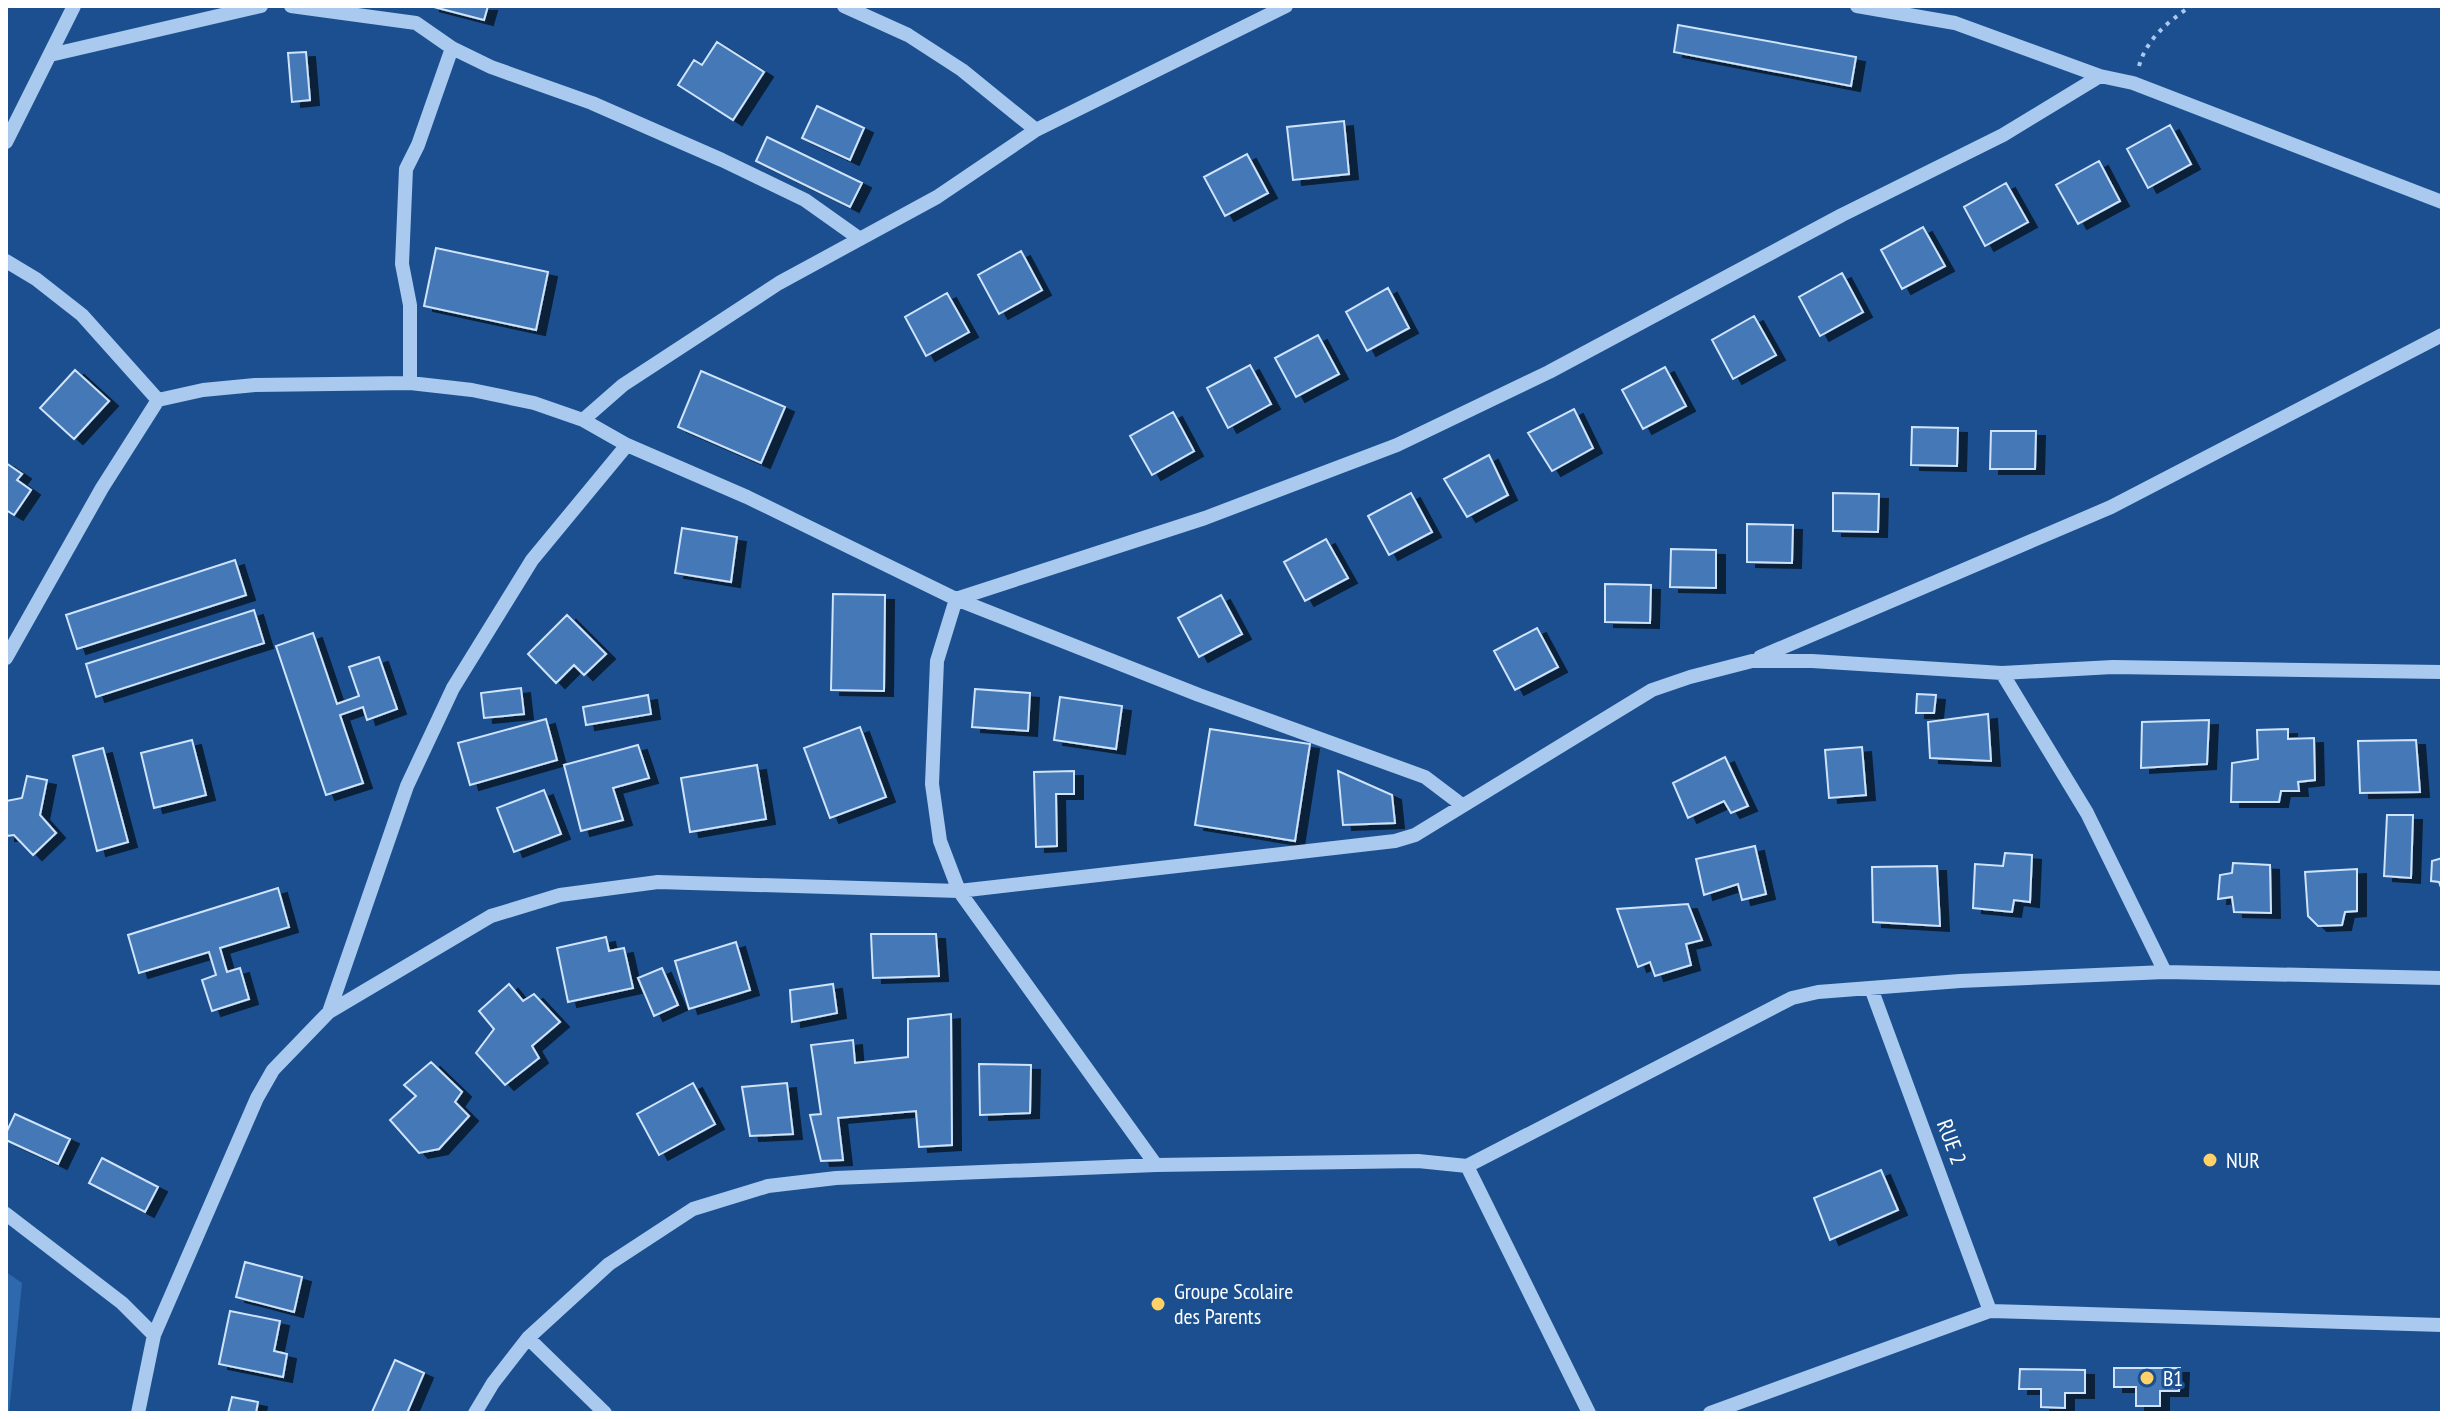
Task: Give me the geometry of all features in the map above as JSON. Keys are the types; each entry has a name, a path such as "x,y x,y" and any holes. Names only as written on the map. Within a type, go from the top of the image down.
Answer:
{"street":[{"path":"6,142 74,6"},
{"path":"50,55 261,6"},
{"path":"291,6 416,23 452,48 491,67 592,103 805,200 860,239"},
{"path":"844,6 908,35 962,70 1036,130"},
{"path":"583,420 623,385 779,283 937,197 1036,130 1286,6"},
{"path":"1857,6 1955,23 2100,76 2133,83 2442,202"},
{"path":"410,383 410,305 402,264 406,169 418,145 452,48"},
{"path":"956,599 1205,518 1397,445 1549,372 1842,215 2003,135 2100,76"},
{"path":"6,261 36,279 82,315 158,400"},
{"path":"138,1413 154,1335 257,1098 273,1070 329,1012 491,916 560,895 658,882 959,891 1395,841 1415,835 1652,690 1752,661 2111,507 2442,335"},
{"path":"6,658 102,488 158,400 203,390 255,385 410,383 472,390 534,403 583,420 627,445 747,497 956,599 1199,695 1425,777 1462,805"},
{"path":"329,1012 407,786 453,688 532,560 627,445"},
{"path":"956,599 937,661 932,784 940,841 959,891 1156,1165"},
{"path":"1752,661 1812,661 2002,673 2113,667 2442,672"},
{"path":"2002,673 2087,813 2165,972"},
{"path":"475,1413 493,1383 528,1338 609,1264 693,1209 768,1186 836,1178 1156,1165 1418,1161 1467,1166 1792,998 1818,992 1960,981 2165,972 2442,978"},
{"name":"RUE 2","path":"1871,988 1990,1311"},
{"path":"1467,1166 1589,1413"},
{"path":"6,1214 122,1303 154,1335"},
{"path":"1710,1413 1990,1311 2442,1325"},
{"path":"528,1338 605,1413"}],"path":[{"path":"2133,83 2142,56 2162,26 2191,6"}],"shaded area":[{"path":"6,1272 22,1283 9,1413 6,1413"}],"building":[{"path":"430,6 488,6 484,20"},
{"path":"1678,25 1856,57 1851,86 1674,52"},
{"path":"717,42 764,72 733,120 678,85 694,60 702,65"},
{"path":"306,52 310,100 292,102 288,53"},
{"path":"817,106 864,128 850,160 802,138"},
{"path":"1344,121 1349,174 1293,180 1287,127"},
{"path":"2170,125 2191,164 2148,188 2127,149"},
{"path":"767,137 862,183 850,207 756,161"},
{"path":"1247,154 1268,193 1225,216 1204,177"},
{"path":"2099,161 2120,201 2078,224 2056,185"},
{"path":"2006,183 2028,222 1985,246 1964,207"},
{"path":"1923,227 1945,266 1902,289 1881,250"},
{"path":"436,248 548,272 536,330 424,306"},
{"path":"1021,251 1042,290 999,314 978,275"},
{"path":"1842,273 1863,312 1820,336 1799,297"},
{"path":"1388,288 1409,328 1367,351 1346,312"},
{"path":"947,293 969,332 926,356 905,317"},
{"path":"1754,316 1776,355 1733,379 1712,340"},
{"path":"1318,335 1339,374 1296,397 1275,358"},
{"path":"1250,365 1271,404 1228,428 1207,388"},
{"path":"1665,367 1686,406 1643,429 1622,390"},
{"path":"75,370 109,401 74,439 40,408"},
{"path":"701,371 785,407 761,463 678,427"},
{"path":"1574,409 1593,448 1552,471 1528,433"},
{"path":"1173,412 1194,451 1152,475 1130,436"},
{"path":"1912,427 1958,428 1957,466 1911,465"},
{"path":"1991,431 2036,431 2035,469 1990,469"},
{"path":"1489,455 1508,495 1467,517 1444,479"},
{"path":"6,463 22,474 17,480 31,490 14,515 6,510"},
{"path":"1411,493 1432,532 1389,555 1368,516"},
{"path":"1833,493 1879,494 1878,532 1833,531"},
{"path":"1747,524 1793,525 1792,563 1747,562"},
{"path":"682,528 737,537 731,582 675,573"},
{"path":"1326,539 1348,578 1305,601 1284,562"},
{"path":"1671,549 1716,550 1716,588 1670,587"},
{"path":"235,560 246,595 77,649 66,615"},
{"path":"1605,584 1651,585 1650,623 1605,622"},
{"path":"833,594 885,595 884,691 831,690"},
{"path":"1221,595 1242,634 1199,657 1178,618"},
{"path":"254,610 264,643 96,697 86,664"},
{"path":"567,615 606,654 584,675 574,665 556,683 528,654"},
{"path":"1537,628 1558,667 1515,690 1494,651"},
{"path":"313,633 337,704 359,696 349,667 379,657 397,709 367,720 363,707 340,715 363,783 326,795 276,646"},
{"path":"521,688 524,714 484,718 481,693"},
{"path":"975,689 1030,693 1028,731 972,727"},
{"path":"1917,694 1936,695 1934,713 1916,713"},
{"path":"648,695 651,714 586,725 583,707"},
{"path":"1060,697 1122,706 1116,749 1054,740"},
{"path":"1988,714 1991,761 1930,758 1928,722"},
{"path":"546,719 557,760 470,785 458,743"},
{"path":"2209,720 2207,764 2141,768 2142,722"},
{"path":"860,727 886,797 830,818 804,748"},
{"path":"1210,729 1310,744 1295,841 1195,825"},
{"path":"2288,729 2288,739 2314,738 2315,780 2298,782 2299,791 2281,791 2279,802 2231,802 2232,763 2258,759 2257,730"},
{"path":"192,740 206,795 154,808 141,753"},
{"path":"2416,740 2420,792 2360,793 2358,741"},
{"path":"638,745 649,778 613,788 623,820 581,831 564,765"},
{"path":"1862,747 1866,795 1829,798 1825,750"},
{"path":"103,748 128,842 97,851 73,756"},
{"path":"1725,757 1748,806 1731,813 1724,801 1688,818 1673,783"},
{"path":"757,765 766,819 690,832 681,778"},
{"path":"1074,771 1074,794 1056,794 1057,846 1036,847 1034,772"},
{"path":"1338,771 1392,795 1395,823 1343,825"},
{"path":"27,776 47,780 40,815 56,833 33,855 14,835 6,836 6,801 22,798"},
{"path":"544,790 561,834 514,852 497,808"},
{"path":"2387,815 2413,815 2411,878 2384,876"},
{"path":"1755,846 1766,894 1742,900 1738,884 1704,895 1696,859"},
{"path":"2005,853 2032,855 2030,902 2014,900 2012,912 1973,908 1975,864 2003,866"},
{"path":"2442,858 2442,890 2439,882 2431,881 2432,861"},
{"path":"2233,863 2270,865 2271,913 2234,912 2232,897 2218,899 2220,875 2232,873"},
{"path":"1937,866 1940,926 1873,922 1872,867"},
{"path":"2357,869 2357,911 2345,912 2342,925 2318,926 2308,916 2305,872"},
{"path":"278,888 289,927 220,948 227,972 240,968 249,999 212,1011 202,980 216,975 209,952 139,973 128,935"},
{"path":"1688,904 1702,940 1686,944 1691,965 1655,976 1650,962 1638,967 1617,909"},
{"path":"871,934 936,934 939,976 873,978"},
{"path":"606,937 609,951 624,948 633,988 568,1002 557,948"},
{"path":"736,942 750,990 689,1009 675,961"},
{"path":"662,968 678,1005 654,1016 638,978"},
{"path":"509,984 523,1001 534,994 560,1022 532,1046 539,1058 505,1085 476,1053 494,1029 479,1011"},
{"path":"833,984 837,1013 792,1022 790,990"},
{"path":"951,1014 952,1145 919,1147 916,1111 838,1118 843,1160 821,1161 810,1115 821,1114 811,1045 853,1040 855,1063 908,1057 908,1019"},
{"path":"431,1062 462,1092 455,1102 469,1116 439,1149 419,1153 390,1120 416,1096 404,1085"},
{"path":"979,1064 1031,1065 1030,1113 980,1115"},
{"path":"693,1083 715,1124 659,1155 637,1114"},
{"path":"787,1083 793,1134 750,1136 742,1087"},
{"path":"15,1114 70,1139 58,1164 6,1140"},
{"path":"102,1158 158,1187 145,1212 89,1183"},
{"path":"1881,1170 1898,1210 1830,1240 1814,1198"},
{"path":"245,1262 302,1277 294,1312 236,1297"},
{"path":"230,1311 280,1321 274,1351 287,1354 283,1377 219,1364"},
{"path":"395,1360 424,1373 407,1413 374,1413 372,1412"},
{"name":"B1","path":"2114,1368 2180,1368 2179,1391 2160,1391 2160,1406 2136,1406 2136,1387 2114,1387"},
{"path":"2020,1369 2085,1370 2085,1393 2065,1393 2065,1408 2041,1407 2041,1389 2019,1389"},
{"path":"232,1397 258,1402 256,1413 228,1413"}],"place":[{"name":"NUR","path":"2210,1160"},
{"name":"Groupe Scolaire des Parents","path":"1158,1304"},
{"name":"B1","path":"2147,1378"}]}
